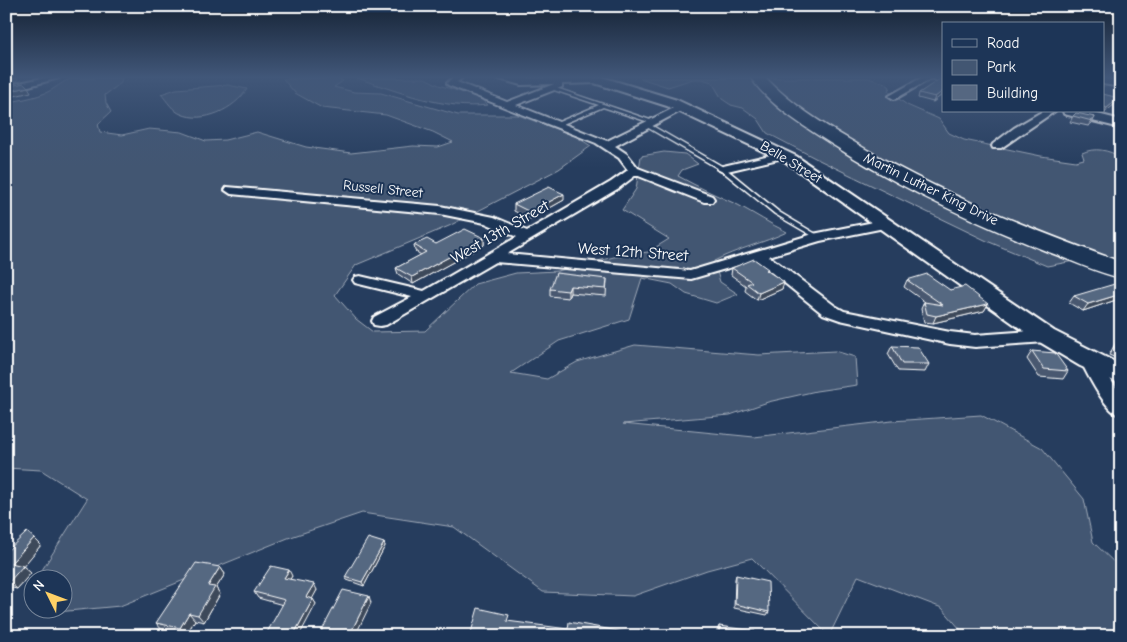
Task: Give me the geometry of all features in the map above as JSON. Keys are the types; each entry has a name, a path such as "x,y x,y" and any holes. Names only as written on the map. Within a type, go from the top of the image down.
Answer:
{"highway":[{"name":"Martin Luther King Drive","path":"791,108 814,125 889,170 1024,233 1121,271"}],"street":[{"path":"512,108 608,145 631,164 634,170 708,199"},
{"path":"608,145 681,108"},
{"name":"Belle Street","path":"685,108 783,155 1046,336 1121,375"},
{"path":"997,146 1018,130 1048,112"},
{"path":"1073,112 1121,124"},
{"path":"722,169 783,155"},
{"name":"West 13th Street","path":"380,321 615,185 634,170"},
{"name":"Russell Street","path":"231,190 440,210 488,220 528,236"},
{"name":"West 12th Street","path":"492,257 684,276 818,237 884,224"},
{"path":"759,255 829,310 853,318 950,338 975,341 1046,336"},
{"path":"360,280 426,296"},
{"path":"1089,360 1100,380 1121,410"}],"lane":[{"path":"556,125 595,108"},
{"path":"610,108 650,123 722,169 777,213 818,237"}],"green space":[{"path":"6,108 109,108 111,112 98,124 100,132 122,135 149,129 182,132 206,141 225,140 257,132 306,147 351,153 413,146 438,147 453,142 433,132 386,115 322,108 433,108 458,115 518,115 575,136 591,146 559,169 449,226 356,265 335,295 356,319 373,332 425,331 475,284 516,273 557,271 614,257 648,252 669,239 622,210 636,189 641,156 664,152 685,154 698,164 682,170 678,176 738,205 787,232 714,261 720,282 738,294 716,303 686,294 672,284 642,278 629,319 559,341 511,373 547,379 577,362 635,345 759,355 835,351 855,357 857,385 816,391 768,402 730,415 623,424 754,437 892,421 981,415 1042,448 1084,499 1093,542 1121,569 1121,636 966,636 942,608 858,576 829,636 752,558 707,570 633,596 543,592 454,527 362,513 288,538 120,606 72,611 72,570 42,570 87,499 41,470 6,468"},
{"path":"172,108 227,108 218,113 199,117 190,117 178,113"},
{"path":"743,108 914,108 939,119 949,133 964,140 1041,156 1076,161 1084,159 1082,153 1097,150 1121,157 1121,269 1074,261 1047,266 987,241 767,133 758,119"}],"building":[{"path":"1076,113 1095,117 1092,121 1073,116"},
{"path":"549,187 564,194 530,212 514,204"},
{"path":"465,229 484,238 412,277 396,268 426,252 414,245 427,239 436,244"},
{"path":"754,259 784,282 759,293 747,284 752,282 732,268"},
{"path":"556,273 607,279 606,289 570,286 568,291 550,289"},
{"path":"927,274 950,290 965,286 988,304 936,316 927,314 924,302 943,305 907,280"},
{"path":"1118,283 1121,294 1088,304 1074,296"},
{"path":"1121,335 1121,350 1114,348"},
{"path":"892,346 918,347 929,364 902,364"},
{"path":"1032,351 1055,353 1068,371 1044,369"},
{"path":"27,532 34,538 11,563 23,566 9,582 6,582 6,551"},
{"path":"368,538 384,543 362,582 345,577"},
{"path":"196,563 220,567 208,586 215,587 198,615 189,613 180,628 156,623"},
{"path":"271,566 289,570 284,578 314,584 306,597 313,599 293,636 265,636 285,600 254,592"},
{"path":"736,575 768,582 769,612 735,604"},
{"path":"343,590 369,596 349,636 319,636"},
{"path":"478,608 509,615 507,621 568,629 569,622 640,635 640,630 668,636 470,636"},
{"path":"719,626 755,631 755,636 719,636"}]}
